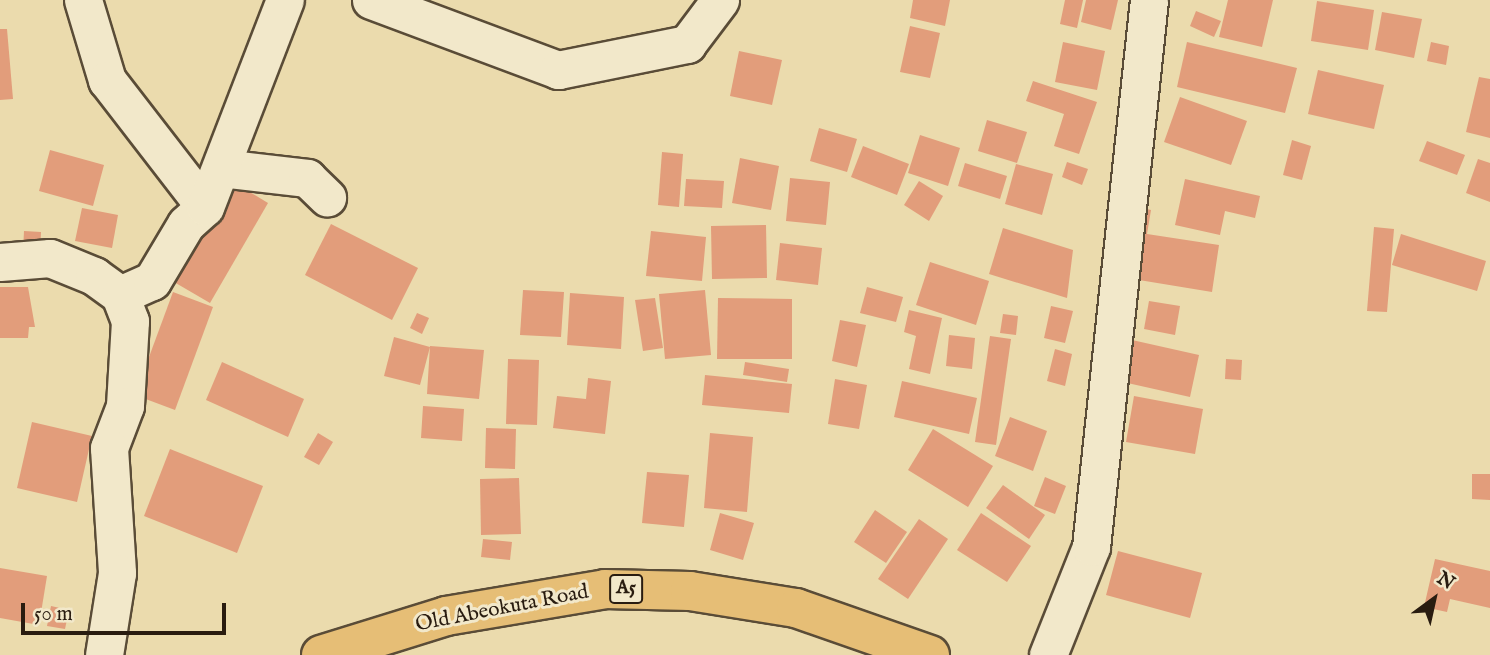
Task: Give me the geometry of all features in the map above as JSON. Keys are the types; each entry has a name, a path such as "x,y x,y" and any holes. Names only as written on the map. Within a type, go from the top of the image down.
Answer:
{"highway":[{"name":"Old Abeokuta Road","path":"321,655 446,616 605,589 690,591 796,608 930,655"}],"street":[{"path":"83,0 107,80 205,207"},
{"path":"120,295 152,281 186,224 205,207 285,0"},
{"path":"370,0 558,69 687,44 720,0"},
{"path":"1048,655 1091,547 1149,0"},
{"path":"221,168 307,178 327,197"},
{"path":"0,262 50,258 120,295 130,321 125,405 109,448 117,573 104,655"}],"building":[{"path":"913,0 950,0 945,26 910,18"},
{"path":"1065,0 1083,0 1077,28 1060,24"},
{"path":"1086,0 1118,0 1111,30 1081,22"},
{"path":"1228,0 1273,0 1262,47 1219,37"},
{"path":"1317,1 1374,10 1368,50 1311,41"},
{"path":"1196,11 1221,21 1214,37 1190,26"},
{"path":"1382,12 1422,19 1414,58 1375,50"},
{"path":"910,26 940,33 930,78 900,72"},
{"path":"0,29 7,29 13,99 0,100"},
{"path":"1063,42 1105,51 1097,90 1055,82"},
{"path":"1187,42 1297,68 1285,113 1177,87"},
{"path":"1431,42 1449,46 1446,65 1427,61"},
{"path":"739,51 782,60 772,105 730,96"},
{"path":"1318,70 1384,85 1374,129 1308,114"},
{"path":"1479,77 1490,79 1490,138 1466,132"},
{"path":"1033,81 1097,102 1079,154 1054,146 1064,114 1026,101"},
{"path":"1180,97 1247,121 1231,165 1164,142"},
{"path":"987,120 1027,132 1017,163 978,151"},
{"path":"819,128 857,139 847,172 810,161"},
{"path":"920,135 960,148 948,186 908,173"},
{"path":"1292,140 1311,146 1302,180 1283,175"},
{"path":"1427,141 1465,155 1457,175 1419,161"},
{"path":"863,146 909,164 897,195 851,177"},
{"path":"50,150 104,165 93,206 39,191"},
{"path":"662,152 683,154 679,207 658,205"},
{"path":"740,158 779,166 771,210 732,203"},
{"path":"1478,159 1490,163 1490,202 1466,193"},
{"path":"1067,162 1088,169 1082,185 1062,177"},
{"path":"965,163 1007,176 1000,199 958,186"},
{"path":"1016,164 1053,174 1042,215 1005,204"},
{"path":"790,178 830,182 826,225 786,221"},
{"path":"686,179 724,181 722,208 684,206"},
{"path":"1185,179 1260,196 1255,218 1225,211 1220,235 1175,225"},
{"path":"919,181 943,196 929,221 904,205"},
{"path":"233,182 268,203 210,303 174,282"},
{"path":"1133,206 1151,210 1147,234 1219,245 1212,292 1139,280 1143,254 1126,251"},
{"path":"82,208 118,215 112,248 75,241"},
{"path":"331,224 418,268 392,320 305,275"},
{"path":"766,225 767,278 712,279 711,226"},
{"path":"1374,227 1394,229 1387,312 1367,311"},
{"path":"1003,228 1073,250 1067,298 989,274"},
{"path":"24,231 41,232 40,253 23,252"},
{"path":"651,231 706,237 702,281 646,276"},
{"path":"1401,234 1486,261 1477,291 1392,265"},
{"path":"780,243 822,248 818,285 776,280"},
{"path":"930,262 989,281 976,325 916,305"},
{"path":"0,287 28,287 35,327 29,327 28,338 0,338"},
{"path":"867,287 903,297 896,322 860,313"},
{"path":"523,290 564,292 561,337 520,335"},
{"path":"705,290 711,355 665,359 659,294"},
{"path":"173,292 213,307 175,410 135,395"},
{"path":"570,293 624,297 621,349 567,345"},
{"path":"655,298 663,348 643,351 635,300"},
{"path":"718,298 792,299 792,359 717,359"},
{"path":"1149,301 1180,306 1175,335 1144,329"},
{"path":"1051,306 1073,311 1065,343 1044,338"},
{"path":"909,310 942,318 930,374 909,369 916,336 904,332"},
{"path":"417,313 429,318 422,334 410,328"},
{"path":"1003,314 1018,316 1016,335 1000,333"},
{"path":"840,320 866,325 857,367 832,361"},
{"path":"949,335 975,338 972,369 946,366"},
{"path":"990,336 1011,339 996,445 975,442"},
{"path":"394,337 430,347 420,385 384,376"},
{"path":"1132,340 1199,355 1190,397 1123,382"},
{"path":"430,346 484,350 479,399 427,394"},
{"path":"1055,349 1072,354 1065,386 1047,381"},
{"path":"508,359 539,360 537,425 506,424"},
{"path":"1226,359 1242,360 1241,380 1225,379"},
{"path":"222,362 304,399 288,437 206,400"},
{"path":"745,362 789,369 787,382 743,375"},
{"path":"705,375 792,384 789,413 702,405"},
{"path":"588,378 611,381 605,434 553,428 557,396 586,399"},
{"path":"835,379 867,385 859,429 828,424"},
{"path":"902,381 977,398 969,434 894,417"},
{"path":"1134,396 1203,409 1195,454 1126,442"},
{"path":"423,406 464,409 462,441 421,438"},
{"path":"1010,417 1047,431 1033,471 995,456"},
{"path":"32,422 92,436 77,502 17,488"},
{"path":"486,428 516,429 515,469 485,468"},
{"path":"933,429 993,466 968,507 908,470"},
{"path":"318,433 333,442 319,465 304,457"},
{"path":"710,433 753,437 747,512 704,508"},
{"path":"170,449 263,486 237,553 144,516"},
{"path":"647,472 689,475 684,527 642,523"},
{"path":"1472,474 1490,474 1490,500 1472,499"},
{"path":"1045,477 1066,486 1055,514 1034,506"},
{"path":"519,478 521,534 481,535 480,479"},
{"path":"1003,485 1045,515 1029,539 986,508"},
{"path":"875,510 907,532 886,563 854,542"},
{"path":"720,513 754,523 743,560 710,550"},
{"path":"981,513 1031,546 1007,582 957,550"},
{"path":"919,519 948,539 908,599 878,579"},
{"path":"483,539 512,542 510,560 481,557"},
{"path":"1118,551 1202,573 1190,618 1106,595"},
{"path":"1435,559 1490,571 1490,608 1450,599 1447,612 1424,607"},
{"path":"0,568 47,576 39,625 0,618"},
{"path":"51,606 69,610 65,629 47,626"}]}
